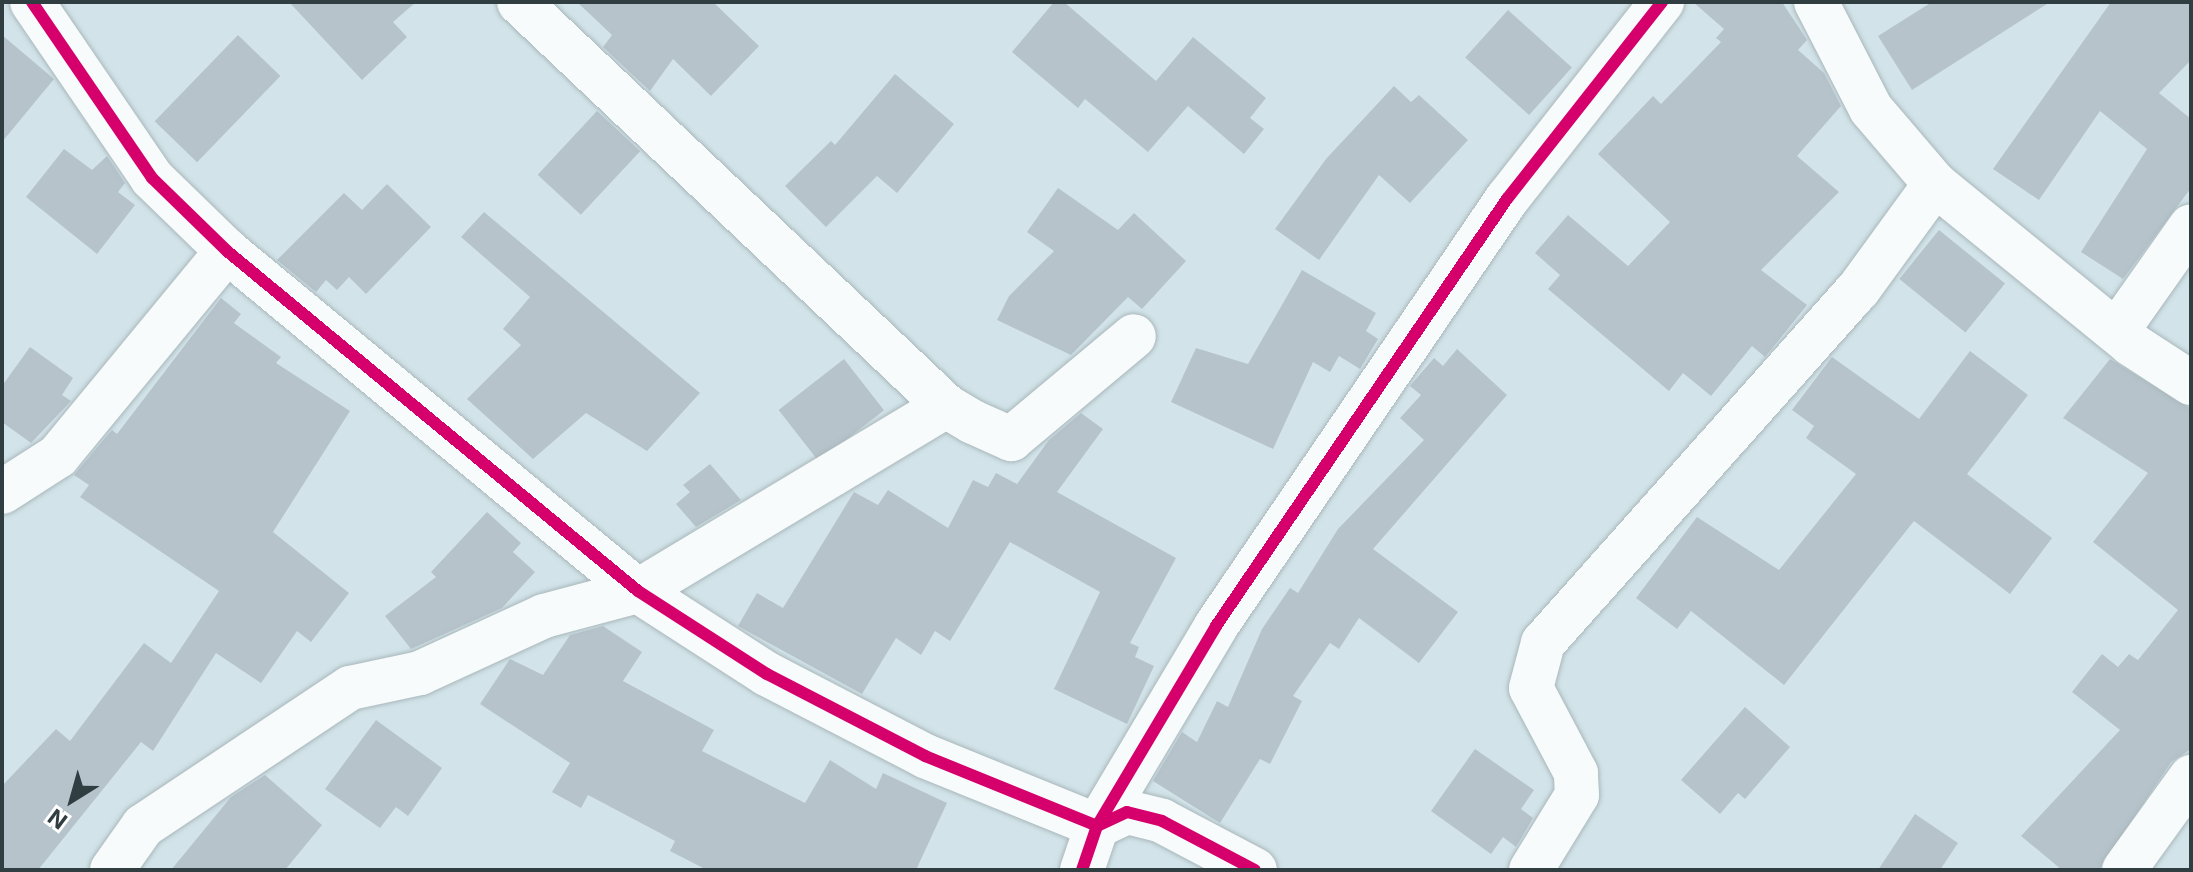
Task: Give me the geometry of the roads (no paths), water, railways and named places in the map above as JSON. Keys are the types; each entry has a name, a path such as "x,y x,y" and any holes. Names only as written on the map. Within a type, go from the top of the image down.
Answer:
{"street":[{"path":"32,2 152,178 227,251 552,527 638,591 767,674 925,756 1097,826 1127,812 1162,821 1255,870"},
{"path":"519,2 946,406 1011,439 1134,336"},
{"path":"1082,870 1097,826 1216,626 1498,212 1662,2"},
{"path":"1816,2 1871,109 1935,184 2117,331 2191,383"},
{"path":"1531,870 1577,795 1576,773 1531,688 1543,643 1858,290 1935,184"},
{"path":"2117,331 2191,226"},
{"path":"2,492 58,456 227,251"},
{"path":"112,870 143,826 350,688 420,673 544,616 638,591 946,406"},
{"path":"2124,870 2191,777"}]}
